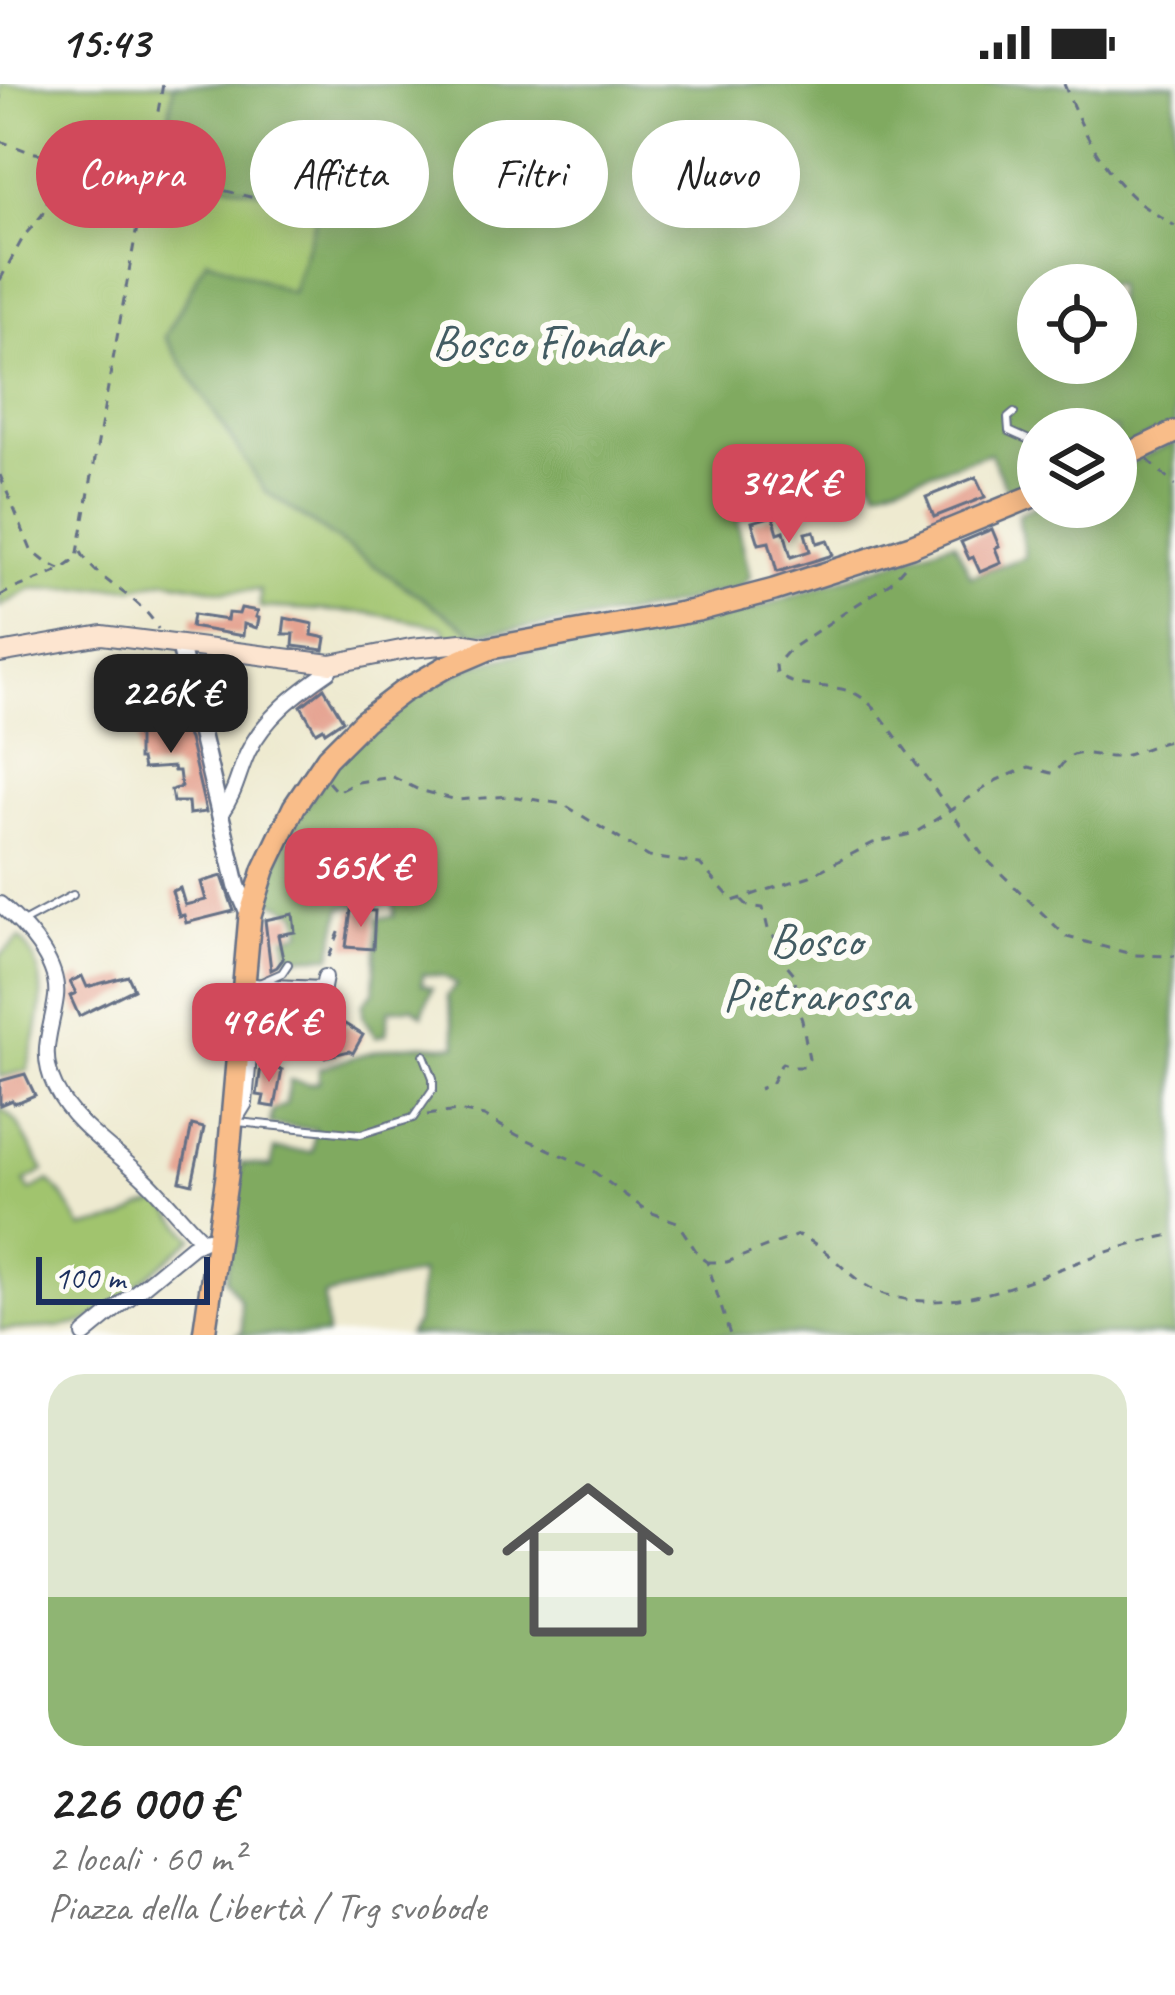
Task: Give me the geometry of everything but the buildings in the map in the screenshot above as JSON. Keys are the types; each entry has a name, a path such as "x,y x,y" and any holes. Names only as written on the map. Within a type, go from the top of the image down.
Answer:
{"main road":[{"path":"1139,450 1175,432"},
{"path":"204,1335 210,1239 233,1121 249,986 250,916 264,870 294,807 318,770 364,721 444,668 491,648 698,610 794,584 911,546 1017,503"},
{"path":"0,653 117,635 331,664 428,646 462,643 491,648"}],"street":[{"path":"170,644 221,813 237,886 250,916"},
{"path":"221,813 235,794 249,750 262,730 329,671 331,664"},
{"path":"0,904 37,944 54,974 57,993 44,1048 52,1081 69,1112 210,1239 83,1335"},
{"path":"249,986 324,983 316,1024"}],"lane":[{"path":"1014,413 1009,430 1017,434"},
{"path":"20,923 73,895"},
{"path":"249,986 282,973 288,964"},
{"path":"233,1121 362,1134 413,1118 433,1089 424,1055"}],"path":[{"path":"156,120 163,84"},
{"path":"1064,84 1098,155 1134,199 1175,226"},
{"path":"0,141 36,153"},
{"path":"0,280 36,222"},
{"path":"0,596 77,558 137,228"},
{"path":"1139,450 1175,487"},
{"path":"0,475 32,550 62,569"},
{"path":"911,546 909,560 891,582 790,649 776,665 777,674 803,686 852,692 867,702 984,857 1067,937 1135,955 1175,956"},
{"path":"80,549 89,565 148,613 170,644"},
{"path":"70,565 89,565"},
{"path":"318,770 337,792 358,782 393,777 457,800 510,796 563,804 649,857 700,864 733,901 810,876 873,843 915,833 997,780 1029,767 1055,774 1077,754 1114,757 1175,740"},
{"path":"740,898 748,906 763,908 769,933 782,943 785,963 796,976 794,998 808,1048 804,1067 782,1063 771,1084 759,1089"},
{"path":"329,957 340,930 350,928"},
{"path":"413,1118 458,1111 484,1115 586,1166 647,1211 677,1222 707,1262 727,1262 798,1235 866,1286 903,1298 940,1300 999,1290 1102,1253 1175,1234"},
{"path":"707,1262 730,1335"}],"green space":[{"path":"0,84 174,84 168,120 36,120 36,228 226,228 226,184 250,189 250,228 313,228 292,293 265,491 475,634 447,637 443,627 370,613 260,607 260,590 224,591 166,580 135,587 31,589 0,607"},
{"name":"Bosco Flondar","path":"174,84 1175,84 1175,425 1137,442 1137,408 1017,408 1017,492 1009,495 990,453 878,489 863,467 737,519 750,577 741,587 655,609 475,634 265,491 165,337 207,259 292,293 313,228 429,228 429,120 250,120 250,189 226,184 226,120 168,120"},
{"name":"Bosco Pietrarossa","path":"1175,442 1175,1335 408,1335 416,1323 421,1273 324,1296 327,1335 236,1335 242,1331 240,1301 226,1279 242,1163 271,1167 274,1149 312,1152 315,1129 270,1125 272,1111 286,1104 290,1080 319,1082 319,1069 379,1050 457,1045 447,996 457,984 443,976 423,974 422,984 432,988 422,1015 412,1007 389,1010 386,1034 376,1037 363,1017 363,1003 374,991 378,918 394,916 394,903 342,907 331,956 288,957 285,937 302,932 298,913 264,898 283,845 328,769 358,736 421,690 474,665 749,611 954,541 971,576 1025,557 1020,528 1137,528 1137,459"},
{"path":"20,938 38,968 39,1018 27,1070 0,1077 0,956"},
{"path":"0,1107 16,1121 44,1171 24,1182 30,1191 49,1181 82,1228 123,1219 161,1202 193,1238 87,1322 0,1330"}]}
